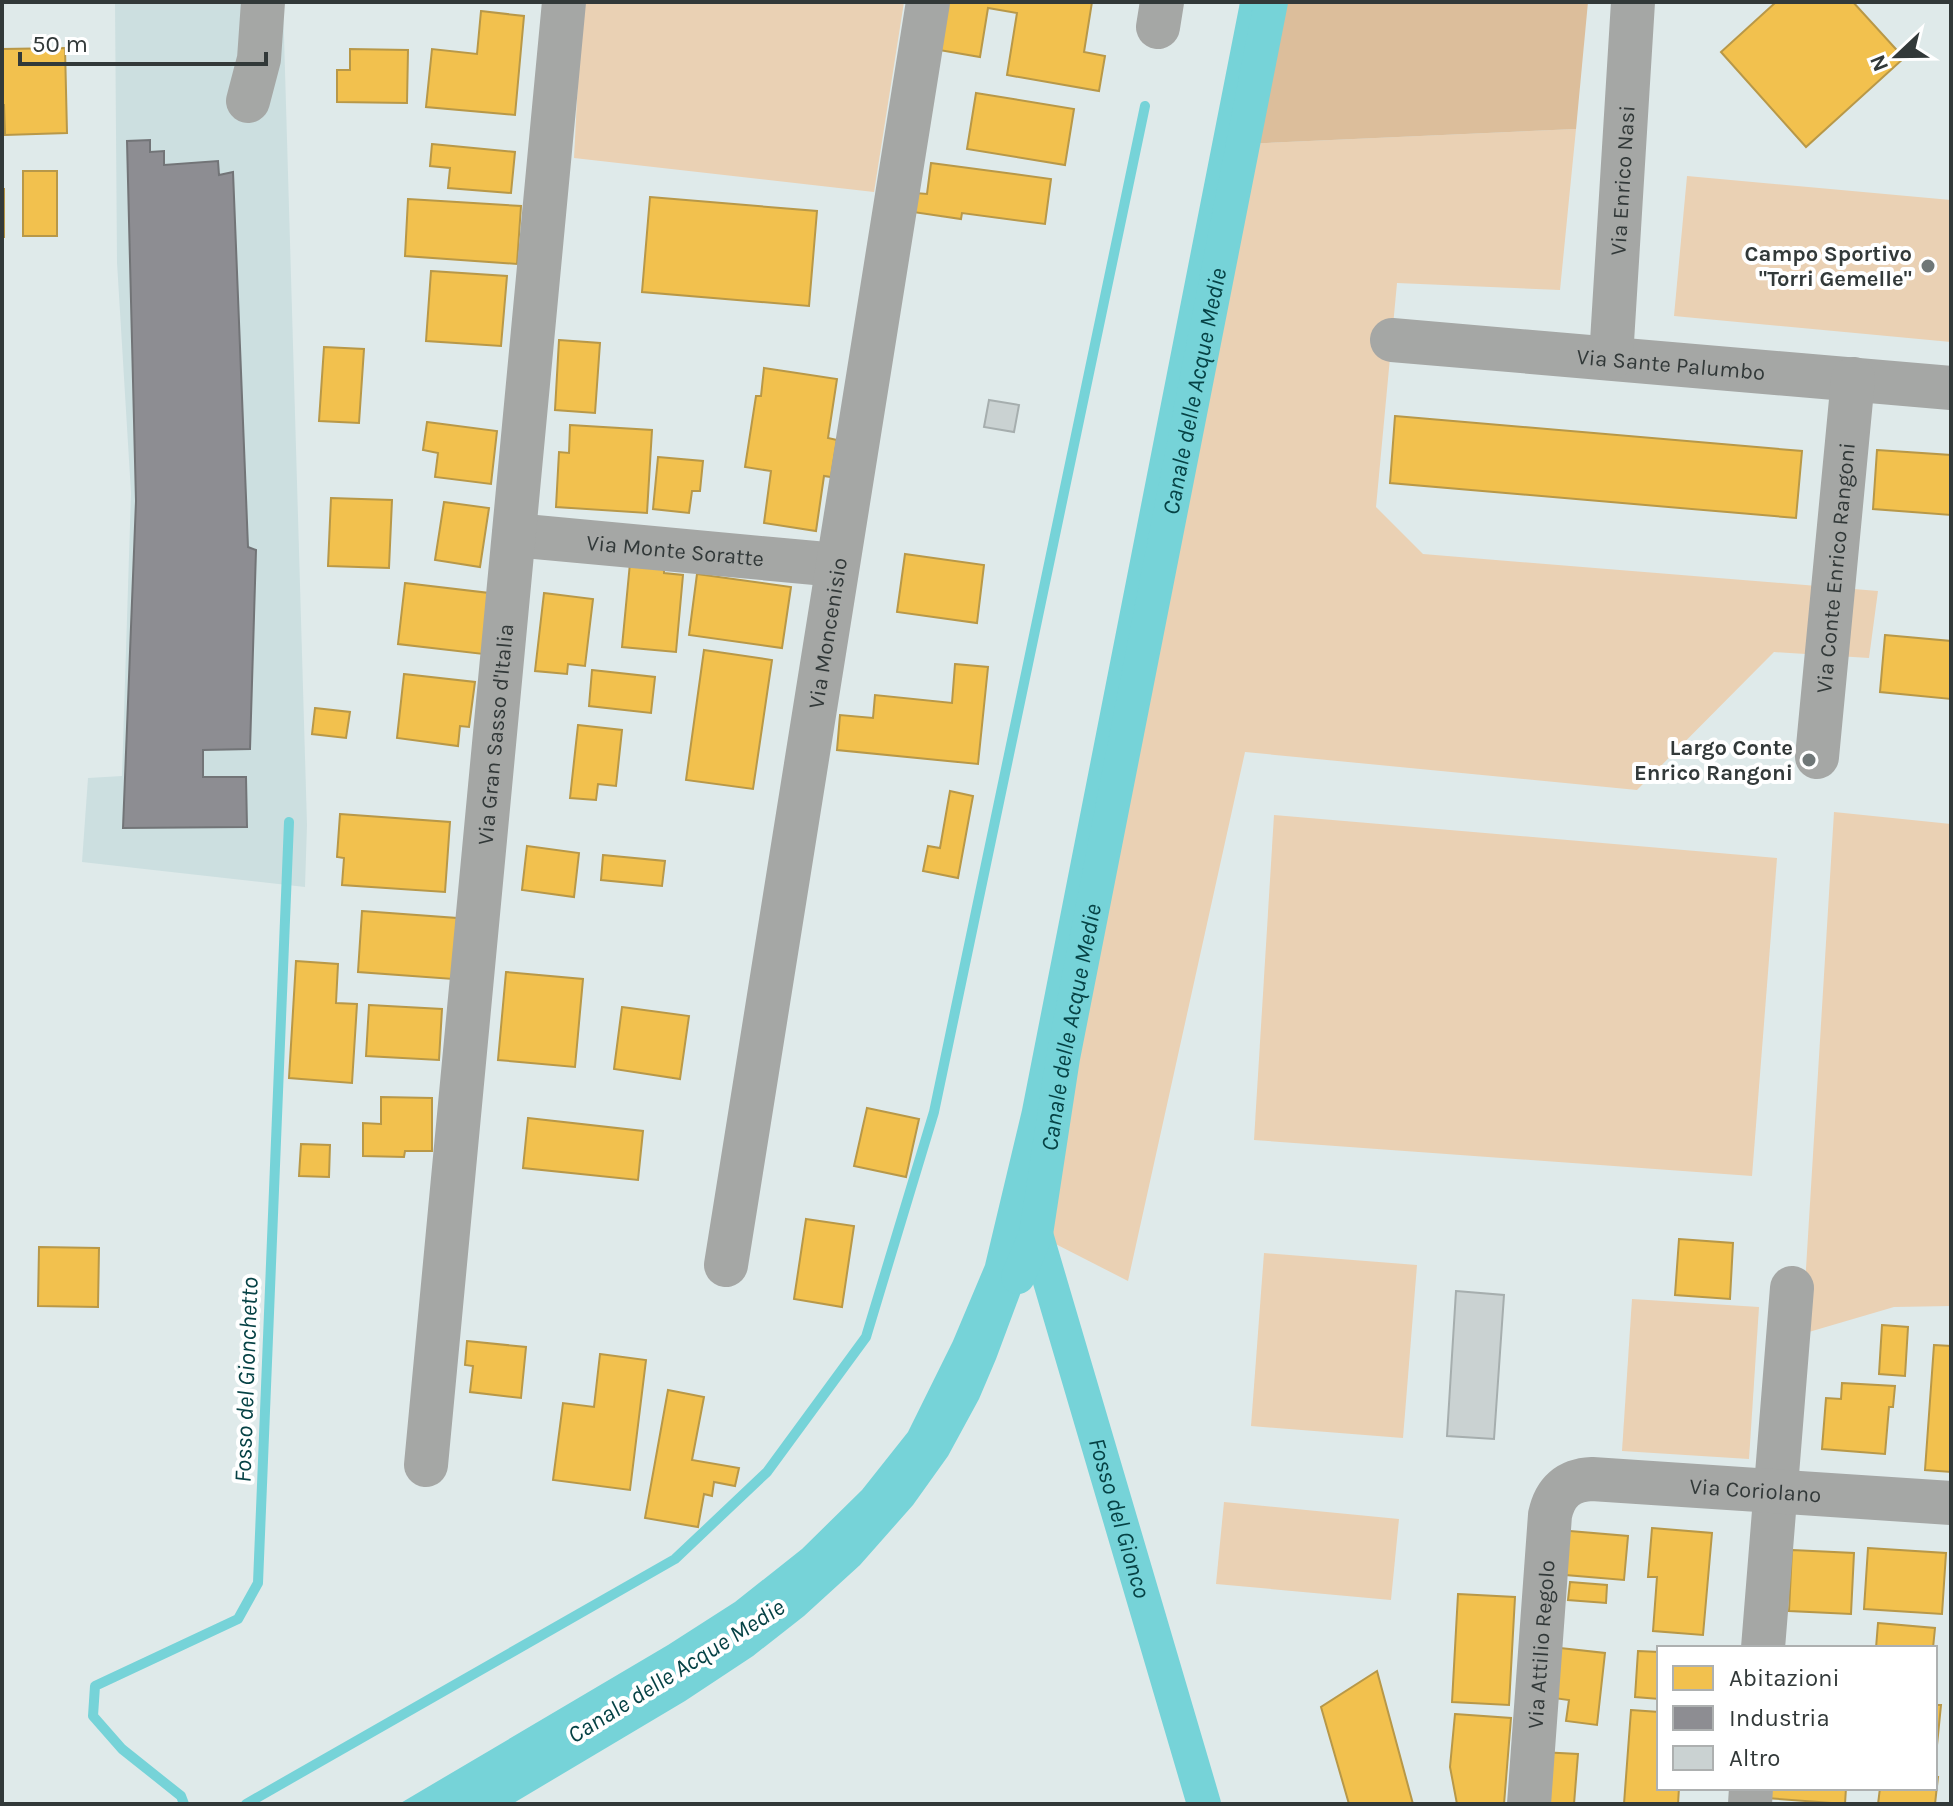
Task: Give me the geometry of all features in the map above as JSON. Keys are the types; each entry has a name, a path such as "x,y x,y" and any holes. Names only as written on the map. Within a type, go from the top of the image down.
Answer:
{"street":[{"path":"248,101 259,59 263,2"},
{"name":"Via Gran Sasso d'Italia","path":"426,1465 564,2"},
{"name":"Via Moncenisio","path":"726,1265 928,2"},
{"name":"Via Enrico Nasi","path":"1611,358 1633,2"},
{"name":"Via Sante Palumbo","path":"1392,340 1951,388"},
{"name":"Via Conte Enrico Rangoni","path":"1817,757 1853,379"},
{"name":"Via Monte Soratte","path":"514,535 837,565"},
{"path":"1763,1646 1792,1288"},
{"name":"Via Coriolano","path":"1563,1487 1581,1479 1592,1479 1951,1503"},
{"name":"Via Attilio Regolo","path":"1529,1804 1550,1515 1563,1487"}],"shaded area":[{"path":"115,2 283,2 307,825 305,887 82,862 88,778 122,776 131,493 117,262"},
{"path":"582,2 904,2 874,192 574,158"},
{"path":"1271,2 1588,2 1576,129 1243,144"},
{"path":"1576,129 1560,290 1397,283 1376,507 1423,554 1878,591 1869,658 1774,652 1637,790 1245,752 1128,1281 1036,1234 1063,1058 1243,144"},
{"path":"1687,176 1951,200 1951,342 1674,316"},
{"path":"1834,812 1951,824 1951,1306 1894,1307 1802,1334"},
{"path":"1274,815 1777,858 1752,1176 1254,1140"},
{"path":"1264,1253 1417,1265 1403,1438 1251,1426"},
{"path":"1632,1299 1759,1307 1749,1459 1622,1451"},
{"path":"1224,1502 1399,1519 1391,1600 1216,1584"}],"water":[{"path":"1240,2 1271,2 1063,1058 1036,1234 1021,1292 979,1399 948,1456 913,1505 860,1565 804,1616 753,1656 685,1701 512,1804 399,1804 668,1645 735,1602 802,1549 862,1490 908,1432 953,1341 985,1265 1022,1110"}],"building: Abitazioni":[{"path":"940,2 1092,2 1084,52 1105,56 1099,91 1007,75 1017,13 988,8 980,57 939,50"},
{"path":"1776,2 1853,2 1904,58 1806,147 1721,52"},
{"path":"481,11 524,16 515,115 426,107 432,49 477,54"},
{"path":"65,48 67,133 5,135 2,49"},
{"path":"350,49 408,50 407,103 337,102 337,70 350,70"},
{"path":"976,93 1074,109 1065,165 967,149"},
{"path":"432,144 515,152 511,193 448,188 450,168 430,166"},
{"path":"931,163 1051,179 1045,224 962,213 961,219 913,212 916,193 927,194"},
{"path":"23,171 57,171 57,236 23,236"},
{"path":"4,189 4,237 2,237"},
{"path":"650,197 817,211 809,306 642,292"},
{"path":"408,199 521,206 517,264 405,256"},
{"path":"431,271 507,276 501,346 426,341"},
{"path":"559,340 600,343 595,413 555,410"},
{"path":"324,347 364,349 359,423 319,421"},
{"path":"764,368 837,379 828,438 837,440 831,477 824,476 816,531 764,523 771,471 745,467 756,396 761,396"},
{"path":"1395,416 1802,451 1796,518 1390,483"},
{"path":"427,422 497,431 491,484 435,477 438,453 423,450"},
{"path":"570,425 652,430 647,513 556,507 559,452 569,453"},
{"path":"1877,450 1951,455 1951,515 1873,509"},
{"path":"658,457 703,461 700,491 692,491 689,513 653,509"},
{"path":"331,498 392,500 389,568 328,566"},
{"path":"444,502 489,508 480,567 435,560"},
{"path":"905,554 984,565 977,623 897,612"},
{"path":"630,563 664,567 664,573 683,575 676,652 622,647"},
{"path":"697,574 791,587 782,648 689,635"},
{"path":"405,583 489,593 483,654 398,644"},
{"path":"544,593 593,599 585,666 568,664 567,674 535,671"},
{"path":"1885,635 1951,641 1951,699 1880,692"},
{"path":"704,650 772,660 753,789 686,780"},
{"path":"955,664 988,667 978,764 837,750 840,715 873,718 875,695 952,703"},
{"path":"592,670 655,677 651,713 589,706"},
{"path":"404,674 475,682 469,727 460,726 458,746 397,738"},
{"path":"315,708 350,712 346,738 312,734"},
{"path":"578,725 622,730 616,786 598,784 596,800 570,798"},
{"path":"950,791 973,796 958,878 923,871 928,846 940,848"},
{"path":"340,814 450,822 445,892 342,885 344,858 337,857"},
{"path":"527,846 579,853 574,897 522,890"},
{"path":"603,855 665,861 662,886 601,880"},
{"path":"362,911 457,918 453,979 358,972"},
{"path":"296,961 338,964 336,1003 357,1004 352,1083 289,1078"},
{"path":"506,972 583,979 575,1067 498,1060"},
{"path":"369,1005 442,1009 439,1060 366,1056"},
{"path":"622,1007 689,1016 680,1079 614,1069"},
{"path":"381,1097 432,1098 432,1151 405,1151 404,1157 363,1156 363,1123 381,1124"},
{"path":"867,1108 919,1119 906,1177 854,1166"},
{"path":"528,1118 643,1131 638,1180 523,1168"},
{"path":"301,1144 330,1145 329,1177 299,1176"},
{"path":"806,1219 854,1226 842,1307 794,1299"},
{"path":"1679,1239 1733,1243 1730,1299 1675,1295"},
{"path":"39,1247 99,1248 98,1307 38,1306"},
{"path":"1882,1325 1908,1327 1905,1376 1879,1374"},
{"path":"467,1341 526,1347 521,1398 470,1392 473,1366 465,1365"},
{"path":"1934,1345 1951,1346 1951,1472 1925,1470"},
{"path":"600,1354 646,1360 630,1490 553,1480 563,1403 594,1407"},
{"path":"1842,1383 1895,1386 1893,1407 1889,1407 1885,1454 1822,1449 1826,1398 1841,1399"},
{"path":"668,1390 704,1397 692,1460 739,1468 735,1486 714,1482 712,1496 704,1494 698,1527 645,1518"},
{"path":"1652,1528 1712,1533 1703,1635 1653,1631 1657,1577 1648,1577"},
{"path":"1558,1530 1628,1536 1624,1580 1554,1574"},
{"path":"1868,1548 1946,1553 1942,1614 1864,1609"},
{"path":"1792,1550 1854,1553 1851,1614 1789,1611"},
{"path":"1570,1582 1607,1585 1606,1603 1568,1600"},
{"path":"1458,1594 1515,1597 1509,1705 1452,1702"},
{"path":"1878,1623 1935,1628 1933,1646 1876,1646"},
{"path":"1551,1647 1605,1653 1597,1725 1566,1721 1569,1700 1546,1697"},
{"path":"1638,1651 1657,1652 1657,1699 1635,1697"},
{"path":"1377,1671 1413,1804 1349,1804 1321,1707"},
{"path":"1937,1705 1941,1705 1937,1745"},
{"path":"1631,1710 1657,1712 1657,1790 1679,1790 1678,1804 1624,1804"},
{"path":"1455,1714 1511,1718 1504,1804 1457,1804 1450,1767"},
{"path":"1540,1752 1578,1754 1574,1804 1542,1804"},
{"path":"1767,1790 1846,1790 1845,1804 1766,1798"},
{"path":"1880,1790 1937,1790 1935,1804 1878,1804"}],"building: Industria":[{"path":"150,140 150,152 164,151 164,165 218,161 219,175 233,172 248,547 256,550 250,749 203,750 203,777 246,777 247,827 123,828 136,501 127,141"}],"building: Altro":[{"path":"989,400 1019,405 1014,432 984,427"},
{"path":"1456,1291 1504,1295 1494,1439 1447,1436"}],"waterway":[{"name":"Canale delle Acque Medie","path":"1018,1277 1036,1234 1063,1058 1271,2"},
{"path":"246,1804 675,1559 767,1472 866,1337 934,1112 1145,106"},
{"name":"Fosso del Gionchetto","path":"184,1804 181,1796 122,1749 93,1716 95,1686 238,1619 258,1583 289,822"},
{"name":"Fosso del Gionco","path":"1036,1234 1204,1804"}],"place":[{"name":"Campo Sportivo \"Torri Gemelle\"","path":"1928,266"},
{"name":"Largo Conte Enrico Rangoni","path":"1809,760"}]}
